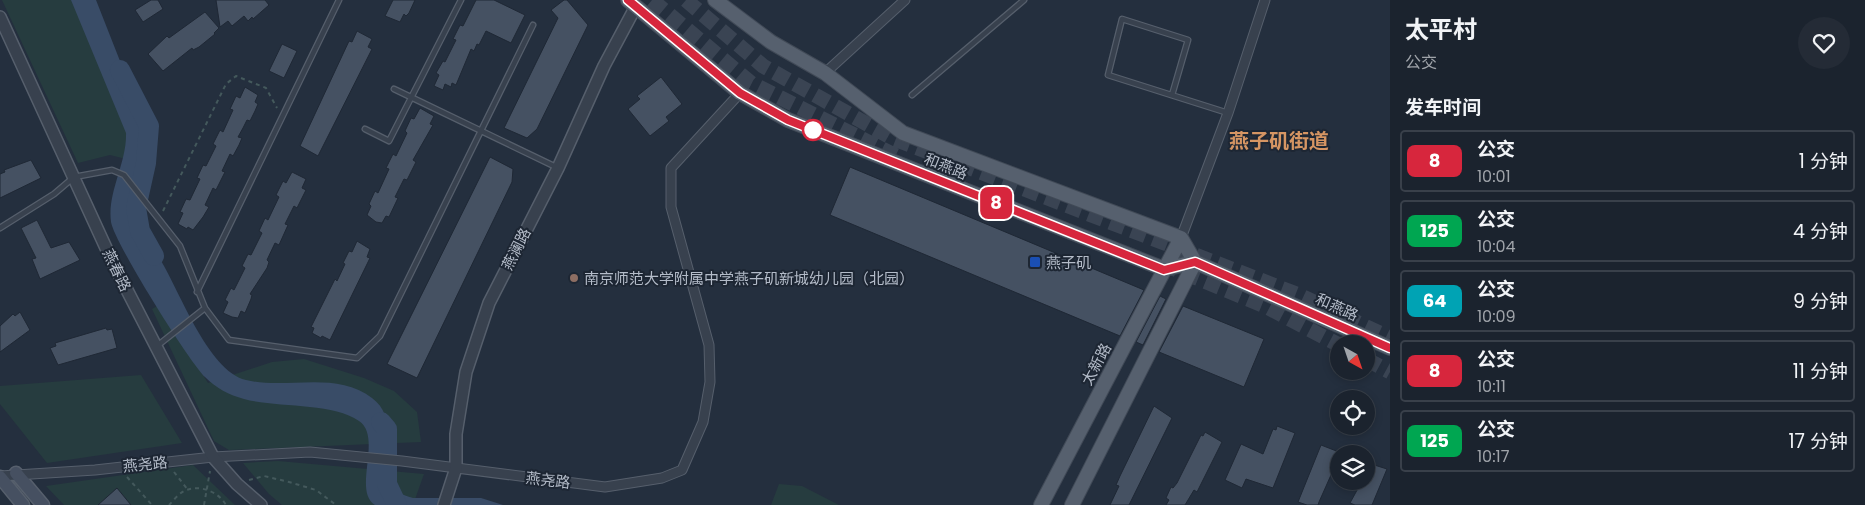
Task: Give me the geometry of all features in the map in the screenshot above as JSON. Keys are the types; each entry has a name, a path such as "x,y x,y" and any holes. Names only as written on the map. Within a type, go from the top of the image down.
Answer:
{"main road":[{"path":"715,0 771,42 825,73 903,132 1181,238 1195,262"},
{"name":"和燕路","path":"632,4 740,93 788,120 1164,270"},
{"name":"太新路","path":"1041,505 1181,238"},
{"path":"1164,270 1195,262"},
{"path":"1072,505 1195,262"},
{"name":"和燕路","path":"1195,262 1390,348"},
{"path":"16,473 43,505"},
{"path":"0,477 23,505"}],"street":[{"path":"825,73 905,0"},
{"path":"1181,238 1228,113 1265,0"},
{"name":"燕澜路","path":"444,505 456,468 456,434 466,372 489,303 558,168 632,4"},
{"name":"燕春路","path":"0,18 112,261 214,457 237,484 261,505"},
{"name":"燕尧路","path":"0,477 16,473 119,467 214,457 310,452 402,460 605,487 662,478 682,470 704,422 710,382 710,364 709,345 671,207 671,168 740,93"}],"lane":[{"path":"197,292 339,0"},
{"path":"365,129 389,141 461,0"},
{"path":"912,95 1024,0"},
{"path":"1172,95 1188,40 1122,19 1108,74 1172,95 1228,113"},
{"path":"0,228 54,194 74,177 112,170 124,175 180,246 205,308 229,340 357,358 380,336 533,26"},
{"path":"394,89 558,168"},
{"path":"156,347 205,308"}],"path":[{"path":"159,220 226,84 236,76 266,88 282,116"},
{"path":"204,505 214,457"},
{"path":"167,462 188,490"},
{"path":"119,467 152,505"},
{"path":"237,484 264,476 316,490 336,505"},
{"path":"169,505 183,491 206,490 218,495 226,505"}],"green space":[{"path":"2,0 79,0 130,139 126,159 110,155 78,163"},
{"path":"159,305 208,383 272,362 304,359 364,378 394,391 417,412 421,442 229,450 214,441 152,309"},
{"path":"141,375 182,443 47,463 0,404 0,386"},
{"path":"278,461 424,474 413,505 282,505 269,494 243,463"},
{"path":"193,465 235,505 64,505 46,486"},
{"path":"779,484 802,486 839,505 771,505"}],"water":[{"path":"71,0 96,0 144,122 145,145 132,202 134,220 158,256 206,345 219,361 232,373 246,380 278,383 327,383 343,385 358,390 372,398 383,410 387,424 386,467 388,480 397,491 413,498 481,498 503,505 375,505 369,498 366,488 368,439 366,429 359,421 348,415 319,408 244,399 223,391 205,377 153,301 115,234 111,222 112,200 124,155 126,133"}],"building":[{"path":"151,0 158,0 163,9 143,22 135,10"},
{"path":"216,0 265,0 269,5 253,19 252,17 248,21 244,16 232,26 228,21 220,27"},
{"path":"393,0 415,0 409,13 406,16 404,14 400,22 385,16"},
{"path":"476,0 494,0 525,15 511,43 486,31 474,51 471,49 456,85 452,83 451,87 445,84 443,90 434,86 439,75 436,73 443,61 445,62 456,40 453,39 460,25 463,26"},
{"path":"564,0 567,0 588,25 537,129 527,138 504,128 558,18 551,10"},
{"path":"205,12 219,28 215,34 199,47 193,50 192,48 163,71 148,54 167,36 169,38"},
{"path":"357,31 372,39 368,47 372,49 318,156 300,146 349,41 352,42"},
{"path":"282,44 297,51 284,78 269,71"},
{"path":"661,77 682,104 666,117 669,121 650,136 628,109 640,99 637,96"},
{"path":"245,87 258,95 255,102 258,104 250,121 247,120 238,137 242,138 233,156 230,154 222,171 225,172 216,190 213,188 205,205 209,207 193,230 188,227 187,229 178,224 183,213 180,212 186,199 190,200 200,179 197,178 203,165 206,166 216,146 213,144 220,130 223,132 233,110 230,109 236,96 240,98"},
{"path":"420,108 434,116 430,124 433,125 413,160 416,162 407,180 404,179 395,197 398,198 389,217 386,216 382,223 376,222 367,215 371,206 369,204 375,191 378,193 389,169 386,168 393,154 396,156 407,133 405,131 411,118 414,119"},
{"path":"490,157 513,169 512,182 417,378 387,364"},
{"path":"31,160 41,178 0,198 0,174 5,172 4,170"},
{"path":"850,167 1144,290 1120,336 830,215"},
{"path":"292,172 306,179 302,188 306,190 297,208 294,206 285,224 288,225 279,245 275,243 267,260 269,262 267,268 250,294 252,295 251,299 245,313 241,311 238,318 223,313 228,302 225,300 231,288 234,290 245,268 242,266 248,254 251,255 262,233 259,231 265,218 268,220 279,197 276,195 283,181 286,183"},
{"path":"37,220 51,248 69,242 80,260 40,279 32,259 36,258 21,228"},
{"path":"357,241 370,249 367,257 370,258 330,340 322,336 321,338 312,333 314,328 311,327 335,279 337,281 349,251 352,252"},
{"path":"1160,296 1166,299 1143,345 1136,342"},
{"path":"1183,306 1264,339 1244,387 1159,352"},
{"path":"20,312 30,330 0,352 0,326 13,314 15,316"},
{"path":"106,328 107,330 112,329 117,348 58,365 50,348 56,346 55,343"},
{"path":"1154,406 1172,418 1129,505 1110,505 1119,486 1116,485"},
{"path":"1277,426 1295,433 1273,488 1246,479 1242,488 1225,480 1241,444 1263,454 1273,429 1276,430"},
{"path":"1205,432 1222,442 1197,492 1194,490 1185,505 1166,505 1169,500 1166,498 1171,487 1173,488 1177,483 1201,435 1203,436"},
{"path":"1321,445 1330,448 1330,478 1318,505 1307,505 1298,502"},
{"path":"1375,465 1387,469 1372,505 1355,505 1350,503 1357,490 1375,490"},
{"path":"117,488 131,505 98,505"}],"waterway":[{"path":"120,70 149,126 146,163 136,208 140,231 154,256"},
{"path":"381,422 387,429 387,484 397,505"}],"tunnel":[{"path":"652,0 751,83 900,158"},
{"path":"686,0 763,66 892,138 1299,295 1390,338"},
{"path":"1163,264 1265,306 1330,340"},
{"path":"1375,364 1390,372"}],"bus line":[{"name":"8","path":"628,0 635,8 740,93 788,120 1164,270 1195,262 1390,348"}],"place":[{"name":"燕子矶","path":"1035,262"},
{"name":"南京师范大学附属中学燕子矶新城幼儿园（北园）","path":"574,278"}],"district":[{"name":"燕子矶街道","path":"1279,141"}]}
